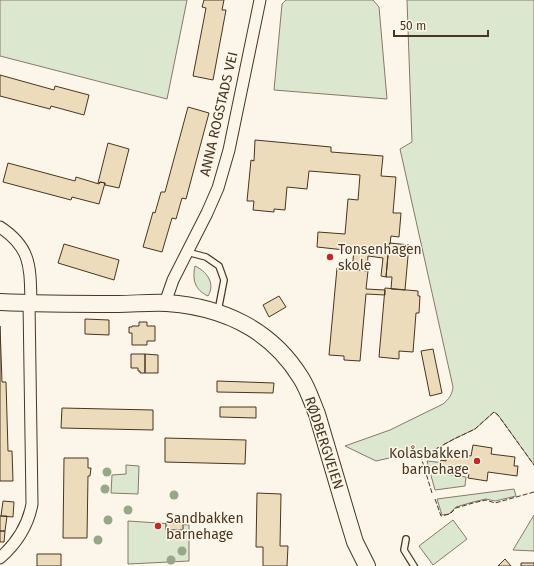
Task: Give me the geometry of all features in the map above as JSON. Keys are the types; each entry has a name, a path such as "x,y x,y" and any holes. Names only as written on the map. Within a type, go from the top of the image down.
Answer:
{"street":[{"name":"ANNA ROGSTADS VEI","path":"165,303 173,280 218,188 229,150 260,0"},
{"path":"0,227 17,240 28,260 30,271 32,504 30,516 19,539 0,558"},
{"name":"RØDBERGVEIEN","path":"0,302 121,304 165,303 193,306 234,318 265,337 285,356 302,379 317,414 348,519 356,542 367,566"}],"lane":[{"path":"187,252 206,257 219,266 224,280 217,312"},
{"path":"406,538 404,550 414,566"}],"green space":[{"path":"0,0 187,0 167,99 0,56"},
{"path":"286,0 373,0 379,7 387,99 274,90 282,4"},
{"path":"407,0 534,0 534,465 498,415 494,412 475,429 421,457 407,454 376,461 345,446 390,430 443,404 450,397 453,387 400,149 412,142"},
{"path":"195,266 203,271 209,278 211,287 208,296 197,288 194,280"},
{"path":"427,461 445,463 444,474 466,477 465,486 435,490"},
{"path":"126,465 139,466 138,494 111,493 112,475 126,474"},
{"path":"514,489 516,496 495,501 486,499 473,502 456,507 449,514 442,515 437,499"},
{"path":"534,515 534,551 513,550"},
{"path":"453,520 467,539 433,565 419,546"},
{"name":"Sandbakken barnehage","path":"128,521 189,525 189,561 128,564"}],"building":[{"path":"204,0 224,0 222,10 226,10 213,80 193,76 206,8 202,7"},
{"path":"0,75 54,90 55,86 89,95 84,115 51,106 50,109 0,96"},
{"path":"188,107 209,113 186,199 182,198 176,219 172,218 162,252 143,247 153,212 155,213 161,192 165,192"},
{"name":"Tonsenhagen skole","path":"255,140 331,147 331,152 383,156 381,176 396,177 393,213 401,213 399,237 391,236 389,244 386,277 381,276 383,258 368,256 367,270 352,269 354,251 317,247 318,232 345,234 348,199 358,200 360,175 309,171 307,189 287,187 285,210 274,209 274,212 253,210 254,201 247,201 251,160 254,161"},
{"path":"108,143 129,149 119,188 105,185 105,183 98,183"},
{"path":"8,163 75,181 76,177 99,184 100,182 105,183 99,204 72,197 71,200 3,182"},
{"path":"390,243 409,245 405,290 391,289 392,277 386,277"},
{"path":"64,244 119,260 114,280 58,263"},
{"path":"337,268 368,271 366,289 385,290 385,295 366,294 360,361 344,360 344,356 329,355"},
{"path":"385,288 418,291 418,296 420,296 419,313 416,313 413,352 399,351 399,359 379,357"},
{"path":"279,296 286,307 269,317 263,305"},
{"path":"85,319 109,320 109,335 85,334"},
{"path":"139,322 147,322 147,326 155,326 155,341 147,341 147,345 132,345 132,333 129,333 129,327 139,326"},
{"path":"0,326 2,382 6,382 8,451 12,451 13,481 0,481"},
{"path":"433,349 442,393 430,396 421,351"},
{"path":"131,354 145,354 145,373 140,373 138,368 131,368"},
{"path":"145,354 158,355 158,373 145,373"},
{"path":"217,381 274,383 273,393 217,392"},
{"path":"220,407 256,407 256,418 220,417"},
{"path":"62,408 153,410 153,430 61,428"},
{"path":"165,438 246,440 245,464 165,462"},
{"path":"473,445 492,448 491,454 515,457 514,466 518,466 517,476 488,472 487,481 468,478 469,474 440,470 441,460 446,461 447,452 471,456"},
{"path":"64,458 88,458 88,468 91,468 90,476 88,476 87,538 63,538"},
{"path":"257,493 281,494 280,546 288,546 287,566 263,566 263,547 256,547"},
{"path":"3,501 14,502 13,517 1,516"},
{"path":"0,516 7,516 5,531 0,531"},
{"path":"166,523 183,523 183,530 166,530"},
{"path":"0,531 5,531 4,542 0,542"},
{"path":"37,554 61,554 61,566 37,566"},
{"path":"505,559 511,566 498,566"},
{"path":"521,563 534,563 534,566 521,566"}],"fence":[{"path":"432,493 421,457 475,429 494,412 498,415 534,465"},
{"path":"435,499 441,516 450,514 456,508 473,503 486,500 495,503 534,492"}],"place":[{"name":"Tonsenhagen skole","path":"330,257"},
{"name":"Kolåsbakken barnehage","path":"477,461"},
{"name":"Sandbakken barnehage","path":"158,526"}]}
